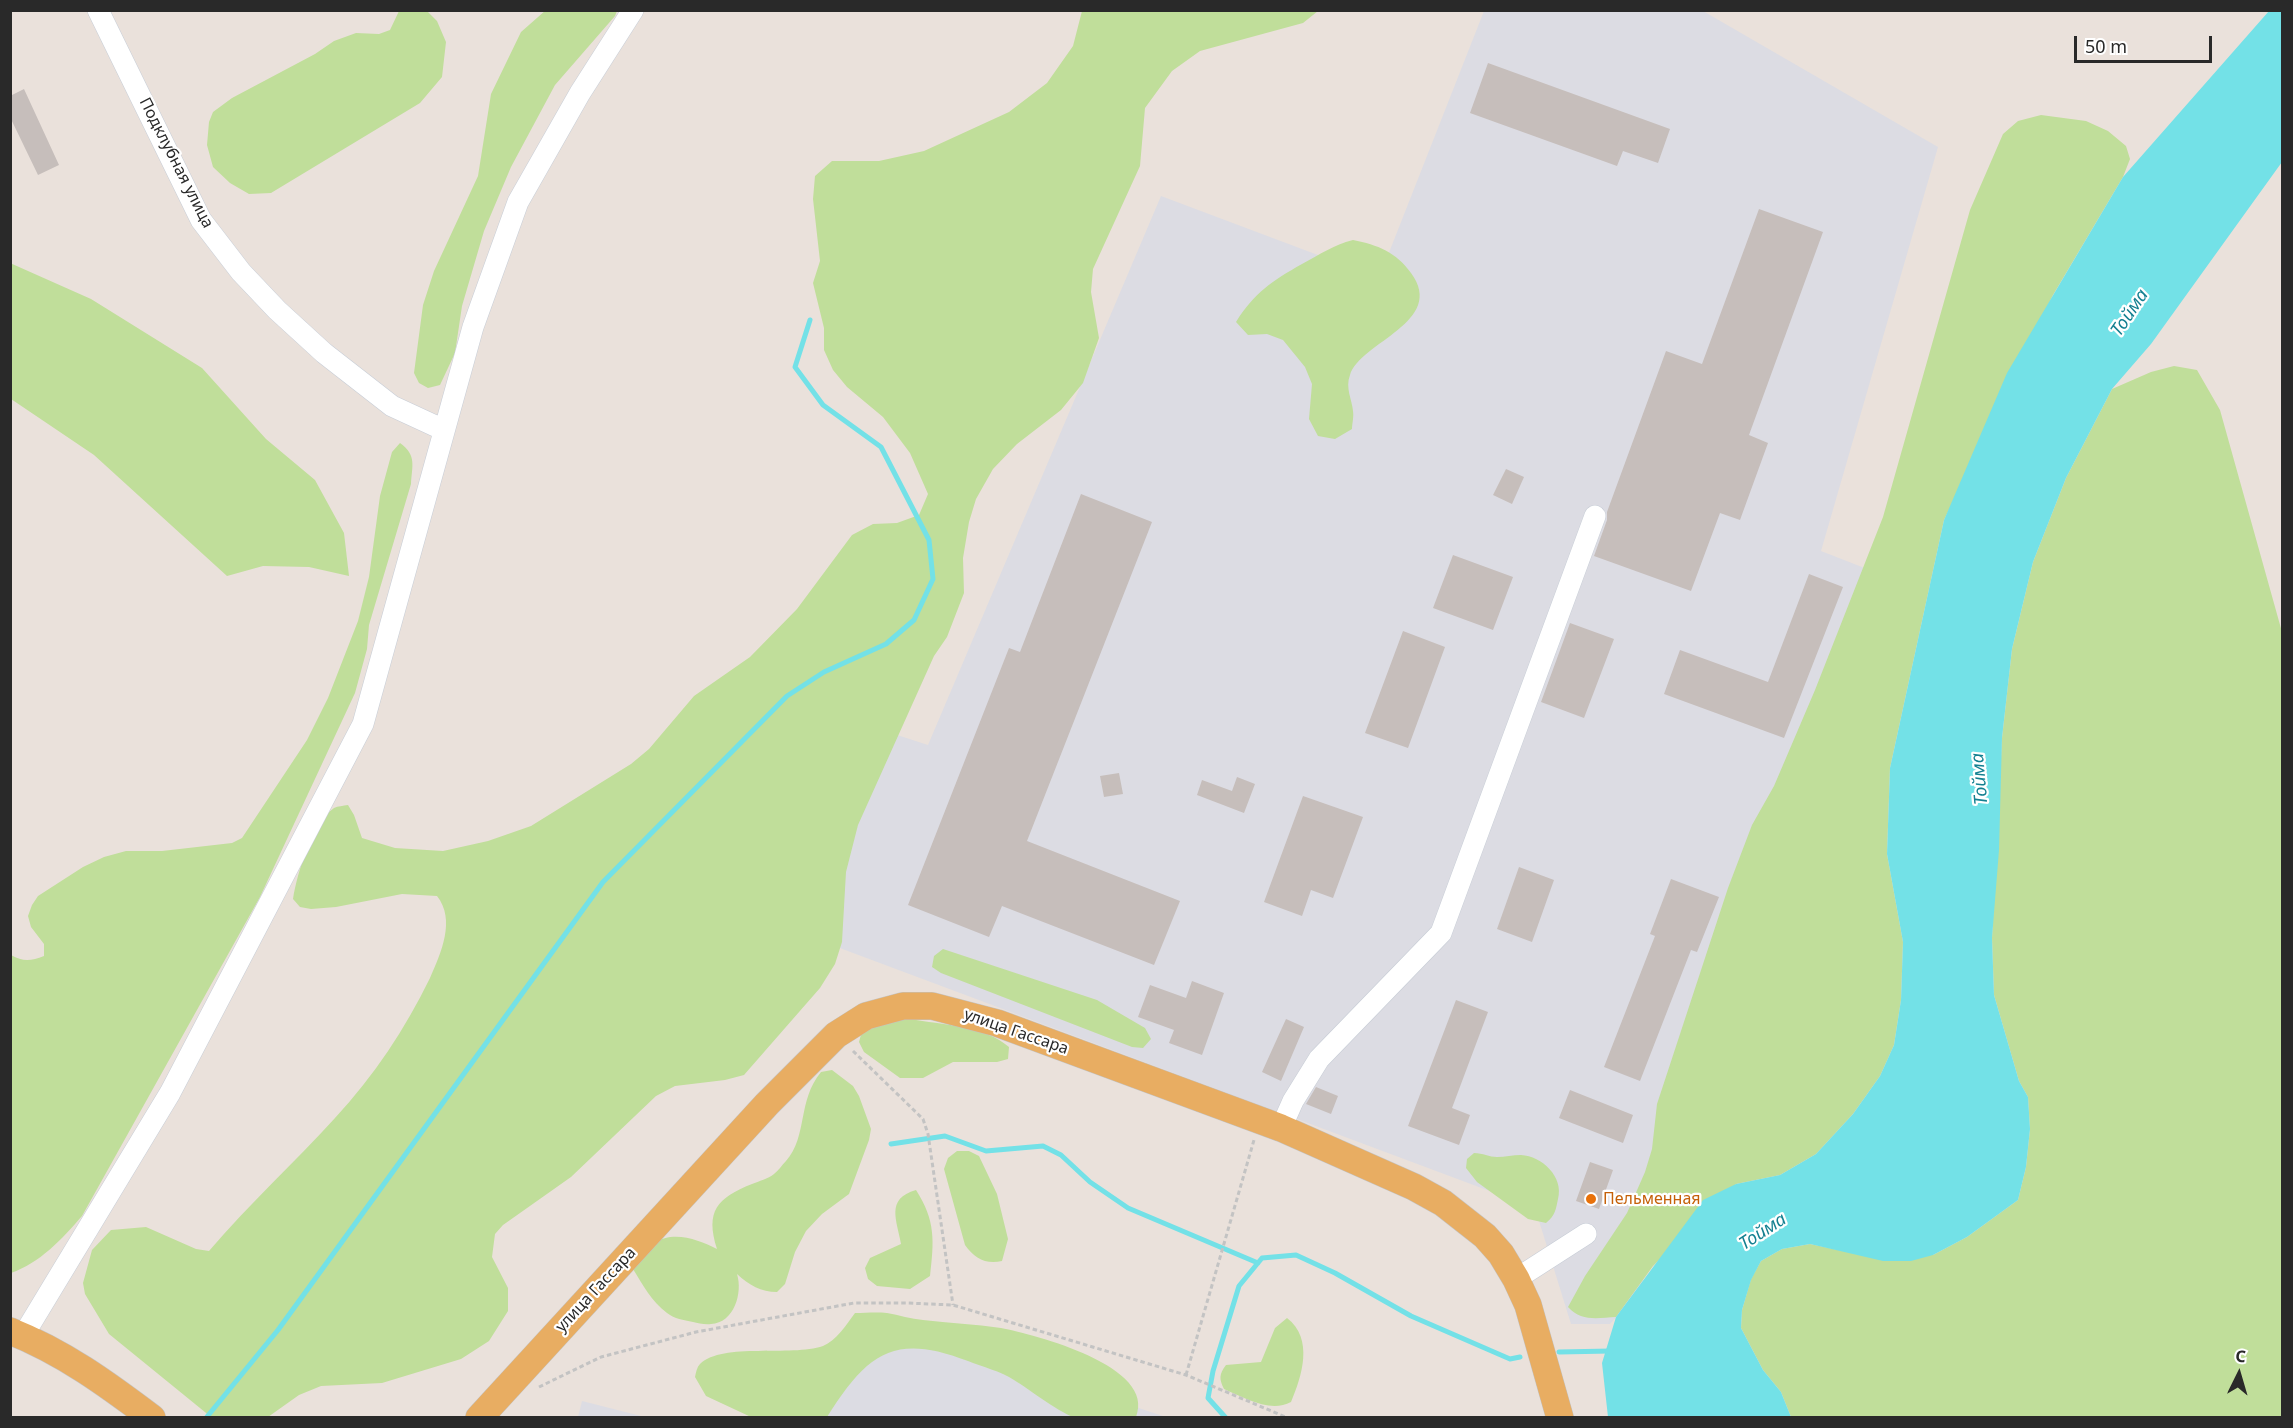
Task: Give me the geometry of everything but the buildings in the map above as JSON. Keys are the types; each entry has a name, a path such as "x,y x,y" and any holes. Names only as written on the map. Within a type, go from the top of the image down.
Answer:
{"main road":[{"name":"улица Гассара","path":"479,1418 767,1104 836,1035 866,1016 903,1006 932,1006 997,1023 1273,1135 1414,1187 1443,1203 1485,1236 1501,1254 1516,1279 1528,1305 1560,1418"},
{"path":"17,1334 68,1359 107,1384 152,1418"}],"street":[{"name":"Подклубная улица","path":"98,10 201,220 241,272 277,310 324,353 392,406 444,430"},
{"path":"17,1334 170,1093 363,724 473,327 518,202 580,93 633,10"},
{"path":"1273,1135 1319,1059 1441,933 1595,516"},
{"path":"1516,1279 1586,1234"}],"path":[{"path":"836,1035 923,1119 928,1134 953,1305"},
{"path":"1186,1375 1254,1138 1273,1135"},
{"path":"531,1391 601,1357 696,1332 854,1303 953,1305 1186,1375 1288,1418"}],"shaded area":[{"path":"1484,11 1703,11 1938,147 1821,551 1885,576 1639,1293 1610,1324 1571,1324 1535,1208 805,935 891,733 928,745 1161,196 1379,278"},
{"path":"888,1326 1166,1417 794,1418"},
{"path":"582,1401 645,1417 578,1417"}],"green space":[{"path":"546,10 617,11 555,85 511,167 484,231 462,306 455,353 440,385 428,388 419,383 414,373 423,305 434,271 478,176 491,94 521,32"},
{"path":"399,11 428,12 437,21 446,42 442,77 420,103 271,193 249,194 230,183 213,167 207,145 209,122 213,112 232,98 315,54 334,41 356,33 379,34 390,30"},
{"path":"1082,11 1318,11 1303,23 1200,51 1172,71 1145,108 1140,166 1093,269 1091,292 1099,338 1083,383 1061,410 1017,444 993,469 976,499 969,522 963,558 964,593 947,637 934,656 858,825 846,872 842,942 835,964 820,988 744,1075 725,1080 675,1086 656,1096 571,1177 503,1225 495,1234 492,1257 508,1288 508,1311 489,1341 461,1359 382,1383 321,1386 299,1395 268,1417 211,1417 109,1334 85,1294 83,1283 92,1250 111,1230 146,1227 196,1249 209,1251 363,1086 399,1034 430,978 442,947 446,926 443,905 437,896 402,894 336,907 311,909 300,907 293,899 302,863 319,825 334,808 348,805 362,838 395,848 443,851 488,841 531,826 631,764 649,749 694,696 750,657 797,609 852,535 873,524 897,523 919,515 928,494 910,453 883,417 847,387 833,370 824,350 824,328 813,283 820,261 813,199 815,176 832,161 879,161 924,151 1009,112 1047,83 1073,46"},
{"path":"2041,115 2086,121 2108,131 2126,146 2130,159 2123,177 2053,295 1944,520 1890,768 1887,854 1903,942 1901,1000 1894,1045 1880,1076 1853,1114 1816,1154 1780,1175 1736,1184 1653,1266 1616,1317 1590,1318 1578,1315 1568,1307 1585,1276 1627,1213 1645,1172 1652,1149 1657,1104 1728,888 1752,825 1774,786 1815,690 1883,517 1970,210 2003,134 2018,121"},
{"path":"1353,240 1386,250 1405,266 1419,290 1418,305 1410,318 1398,330 1357,363 1348,384 1353,413 1352,429 1335,439 1318,436 1309,419 1312,384 1305,367 1283,340 1267,334 1248,335 1236,322 1257,295 1273,282 1327,250"},
{"path":"10,263 91,299 202,368 266,439 315,480 344,533 349,576 309,567 263,566 227,576 94,455 11,399"},
{"path":"2174,366 2197,370 2220,410 2282,632 2282,1417 1791,1417 1781,1392 1763,1370 1741,1328 1742,1310 1751,1279 1761,1261 1782,1249 1810,1244 1843,1251 1933,1255 1967,1237 2018,1200 2026,1167 2030,1129 2028,1097 2019,1081 1994,995 1992,938 2002,738 2012,649 2033,562 2066,478 2112,389 2151,372"},
{"path":"400,443 411,456 411,484 369,625 367,649 355,693 260,897 82,1216 41,1257 11,1273 11,955 27,960 44,956 44,944 31,927 28,916 32,905 38,896 83,867 104,857 126,851 162,851 232,843 242,838 307,740 328,698 358,621 369,577 380,496 392,452"},
{"path":"943,949 1097,1000 1145,1028 1151,1039 1143,1048 1132,1047 941,973 932,967 934,956"},
{"path":"910,1019 962,1027 987,1034 1009,1047 1008,1059 997,1062 953,1062 923,1078 900,1078 864,1052 859,1042 862,1031 894,1020"},
{"path":"832,1070 853,1086 871,1129 849,1194 822,1214 806,1231 795,1252 785,1284 777,1292 756,1287 737,1274 739,1290 735,1306 726,1318 719,1322 706,1324 682,1320 670,1315 652,1298 633,1269 651,1245 670,1237 702,1242 717,1249 712,1225 717,1207 740,1189 772,1176 786,1161 797,1141 808,1095 814,1083 821,1072"},
{"path":"957,1151 969,1151 979,1156 997,1194 1008,1239 1002,1261 991,1262 981,1259 972,1254 965,1245 944,1169 948,1158"},
{"path":"1474,1153 1497,1157 1529,1156 1550,1169 1558,1183 1559,1191 1556,1209 1551,1218 1546,1223 1528,1219 1477,1182 1466,1168 1467,1159"},
{"path":"916,1190 923,1201 932,1232 930,1276 910,1289 877,1286 868,1279 865,1268 870,1258 901,1244 895,1211 900,1199"},
{"path":"855,1313 887,1313 918,1319 1001,1328 1065,1346 1112,1368 1129,1383 1138,1399 1136,1417 1077,1418 1054,1407 1003,1374 942,1352 920,1349 901,1349 869,1364 841,1395 827,1417 751,1417 706,1396 695,1377 700,1364 724,1353 809,1349 828,1344"},
{"path":"1287,1318 1301,1336 1303,1347 1302,1370 1291,1402 1275,1406 1266,1405 1224,1389 1220,1377 1226,1365 1261,1362 1275,1328"}],"water":[{"name":"Тойма","path":"2269,11 2282,11 2282,162 2151,344 2112,389 2066,478 2033,562 2012,649 2002,738 1999,850 1992,938 1994,995 2019,1081 2028,1097 2030,1129 2026,1167 2018,1200 1967,1237 1933,1255 1911,1261 1883,1261 1810,1244 1782,1249 1761,1261 1751,1280 1742,1310 1741,1328 1763,1370 1781,1392 1791,1417 1608,1417 1602,1363 1616,1317 1703,1200 1736,1184 1780,1175 1816,1154 1853,1114 1880,1076 1894,1045 1901,1000 1903,942 1887,854 1890,768 1944,520 2007,373 2123,177"}],"waterway":[{"path":"206,1418 278,1330 603,882 787,696 824,672 886,644 914,620 933,579 929,540 881,447 823,405 795,367 810,320"},
{"path":"891,1144 945,1136 986,1151 1043,1146 1061,1155 1090,1182 1128,1208 1258,1263"},
{"path":"1226,1418 1208,1398 1213,1371 1239,1286 1262,1258 1296,1255 1335,1273 1411,1316 1510,1359 1520,1357"},
{"path":"1559,1352 1611,1351"}],"place":[{"name":"Пельменная","path":"1591,1199"}]}
